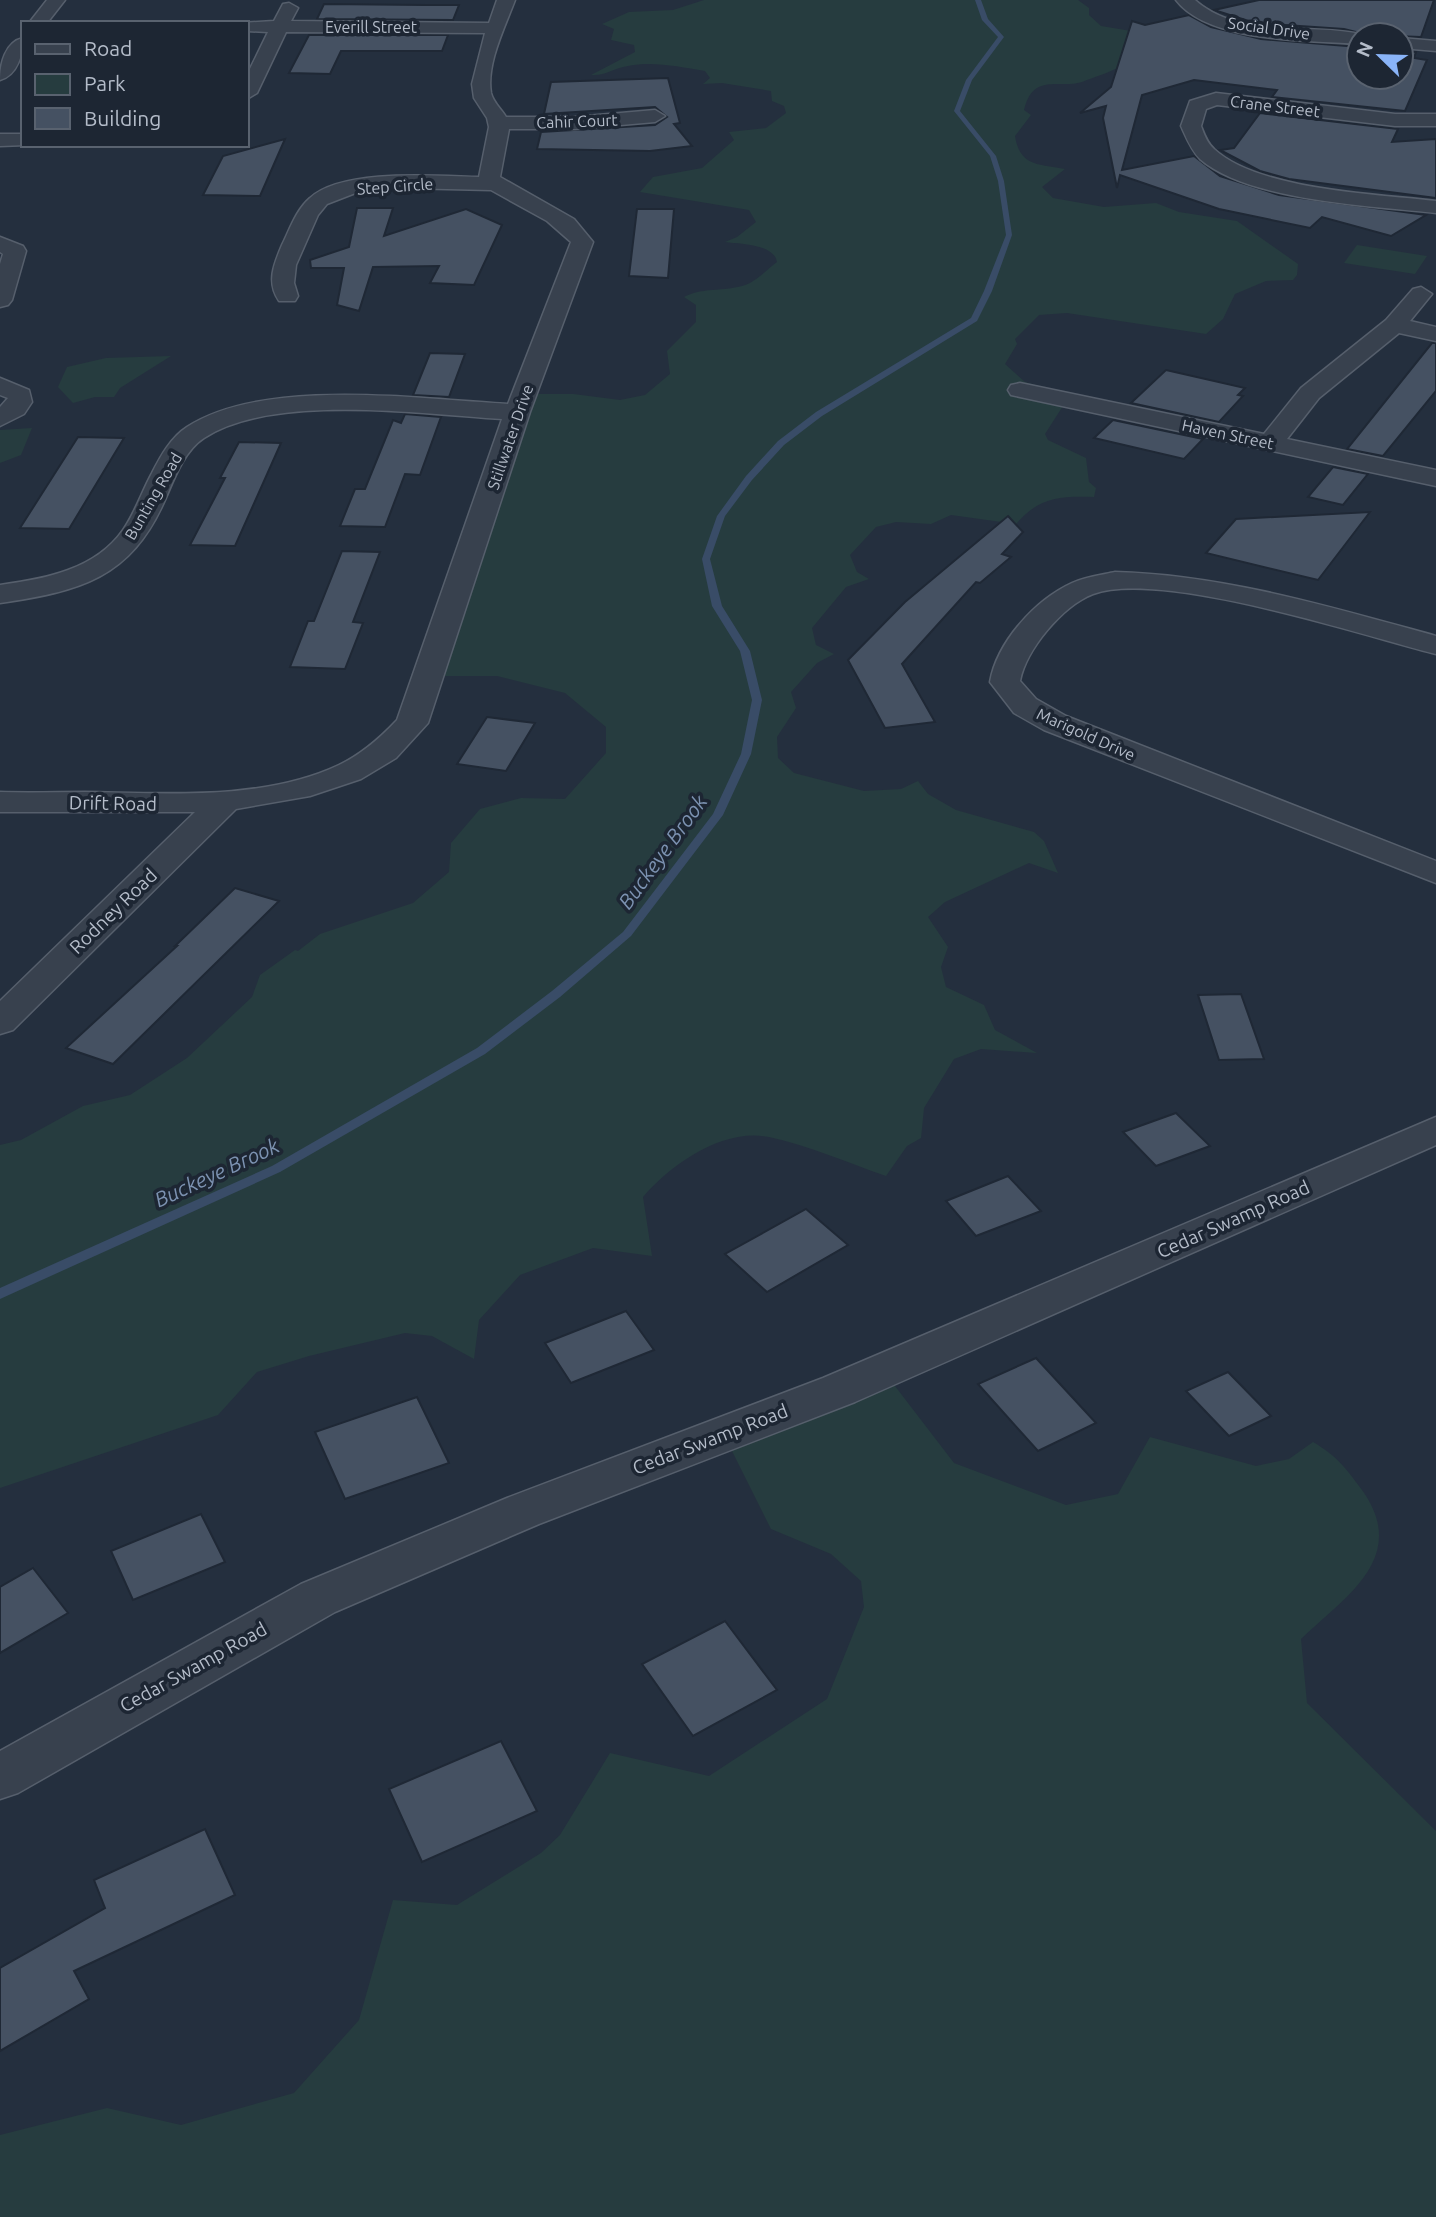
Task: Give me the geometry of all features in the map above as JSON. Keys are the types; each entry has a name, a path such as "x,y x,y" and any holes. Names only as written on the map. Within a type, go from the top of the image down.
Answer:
{"street":[{"path":"40,21 56,0"},
{"path":"248,91 293,0"},
{"path":"494,184 490,179 489,169 498,124 482,92 496,27 506,0"},
{"name":"Social Drive","path":"1185,0 1196,12 1209,19 1237,25 1345,37"},
{"name":"Everill Street","path":"248,26 496,27"},
{"path":"1415,45 1436,47"},
{"path":"0,74 21,47"},
{"name":"Crane Street","path":"1436,120 1382,118 1216,99 1197,105 1191,126 1208,155 1226,168 1254,179 1436,207"},
{"name":"Cahir Court","path":"498,124 575,123 655,116"},
{"path":"0,140 21,140"},
{"name":"Step Circle","path":"287,296 282,285 284,264 301,228 321,200 359,187 379,184 494,184"},
{"name":"Stillwater Drive","path":"225,801 312,785 351,771 392,747 403,736 418,711 440,636 517,412 582,242 578,232 568,223 523,203 494,184"},
{"path":"0,244 15,251 0,300"},
{"path":"1270,443 1310,393 1394,325 1421,294"},
{"path":"1394,325 1436,334"},
{"path":"0,385 13,389 20,395 20,402 15,410 0,418"},
{"name":"Haven Street","path":"1020,390 1436,478"},
{"name":"Bunting Road","path":"0,594 61,583 108,561 133,536 169,462 195,433 216,421 249,411 315,405 517,412"},
{"name":"Marigold Drive","path":"1436,645 1332,617 1216,591 1158,582 1112,582 1087,586 1063,600 1015,652 1005,682 1025,706 1055,723 1436,873"},
{"name":"Drift Road","path":"0,802 184,804 225,801"},
{"name":"Rodney Road","path":"0,1022 225,801"},
{"name":"Cedar Swamp Road","path":"0,1777 318,1598 523,1511 839,1390 1436,1130"}],"green space":[{"path":"704,0 1078,0 1089,8 1089,15 1101,26 1137,32 1122,66 1082,82 1040,86 1028,98 1024,110 1031,115 1015,136 1021,154 1039,165 1065,169 1042,187 1053,198 1104,207 1156,203 1179,212 1237,221 1298,264 1297,275 1293,280 1266,281 1235,294 1223,319 1206,334 1067,313 1039,315 1015,339 1017,344 1005,364 1025,382 1070,395 1045,434 1048,440 1086,458 1089,482 1096,488 1094,497 1060,498 1042,503 1016,524 951,515 931,524 896,522 876,527 850,555 857,572 869,579 846,587 812,628 816,645 834,654 817,663 791,692 796,708 777,737 778,758 794,773 864,791 901,789 918,781 928,794 956,810 1034,832 1044,841 1058,873 1029,863 945,902 928,917 948,947 941,967 946,987 984,1005 995,1030 1037,1053 981,1049 954,1059 924,1108 921,1138 907,1146 886,1176 813,1149 769,1137 734,1138 699,1151 668,1172 643,1197 652,1256 593,1248 520,1275 479,1320 474,1359 432,1336 405,1333 309,1356 257,1372 218,1415 0,1488 0,1145 21,1140 83,1106 130,1095 187,1058 252,997 260,975 295,950 298,951 320,934 413,903 449,872 451,843 480,809 521,798 565,799 606,753 606,727 565,693 497,676 432,676 522,394 573,394 620,400 645,395 670,374 667,351 696,322 696,305 684,297 750,283 777,262 775,256 763,248 725,242 737,237 756,222 749,210 640,192 653,177 702,168 734,140 729,132 766,128 786,113 784,106 772,101 771,91 722,83 703,84 710,78 705,71 666,65 623,67 591,75 635,52 634,45 611,40 614,29 602,24 629,12 673,10"},
{"path":"1357,245 1427,256 1415,274 1344,263"},
{"path":"171,356 120,388 114,397 95,397 73,403 58,387 67,367 106,358"},
{"path":"32,428 21,455 0,463 0,430"},
{"path":"885,1373 954,1463 1066,1505 1118,1494 1150,1437 1256,1466 1289,1459 1313,1442 1340,1463 1362,1490 1375,1514 1379,1536 1376,1555 1353,1591 1301,1639 1307,1703 1436,1831 1436,2217 0,2217 0,2135 107,2108 181,2125 294,2093 359,2020 393,1900 457,1905 541,1853 560,1835 610,1753 709,1776 827,1699 864,1607 861,1581 831,1554 771,1529 722,1431"}],"building":[{"path":"1259,0 1434,0 1421,37 1415,37 1415,21 1345,21 1345,29 1255,23 1214,10"},
{"path":"324,4 459,5 453,20 317,19"},
{"path":"1189,15 1211,27 1261,39 1345,46 1345,91 1414,91 1405,111 1272,97 1277,90 1194,80 1142,95 1122,170 1194,156 1220,176 1279,195 1426,215 1391,236 1322,217 1310,228 1219,209 1120,175 1117,188 1103,118 1106,106 1080,113 1111,87 1132,21 1145,25"},
{"path":"309,35 448,35 442,51 341,51 330,74 289,73"},
{"path":"1415,58 1427,60 1415,88"},
{"path":"668,78 680,123 674,124 692,146 650,151 537,149 541,132 655,125 667,117 655,107 544,114 551,82"},
{"path":"1260,113 1398,129 1392,142 1436,139 1436,198 1289,179 1260,171 1220,150 1234,148"},
{"path":"285,139 260,196 203,195 223,156"},
{"path":"357,208 393,208 384,236 466,209 502,225 474,285 430,283 439,266 373,267 359,311 337,305 344,268 311,268 310,260 349,247"},
{"path":"637,209 674,209 668,278 629,276"},
{"path":"1432,343 1436,343 1436,391 1383,456 1347,449"},
{"path":"430,353 465,354 449,397 413,395"},
{"path":"1166,370 1245,388 1238,395 1243,396 1219,422 1131,403"},
{"path":"405,414 441,417 420,475 405,474 385,527 340,526 355,489 365,489 393,420 401,423"},
{"path":"1113,420 1203,439 1184,459 1094,438"},
{"path":"78,437 124,438 69,529 20,528"},
{"path":"239,442 281,443 235,546 190,545 225,478 220,478"},
{"path":"1333,467 1368,474 1343,505 1308,497"},
{"path":"1370,512 1318,580 1206,553 1236,519"},
{"path":"1008,516 1023,532 1002,554 1011,557 980,583 976,582 902,664 935,722 885,728 848,660 905,602"},
{"path":"342,551 380,552 353,622 363,623 345,669 290,667 308,621 314,621"},
{"path":"487,717 535,723 506,771 457,764"},
{"path":"235,888 279,901 113,1064 66,1048 177,946"},
{"path":"1241,994 1264,1059 1219,1060 1198,995"},
{"path":"1176,1113 1210,1146 1156,1166 1123,1132"},
{"path":"1008,1176 1041,1211 976,1236 946,1201"},
{"path":"806,1209 848,1245 767,1292 725,1254"},
{"path":"626,1311 654,1350 571,1383 545,1343"},
{"path":"1036,1358 1096,1423 1038,1451 978,1384"},
{"path":"1228,1372 1271,1416 1229,1436 1186,1391"},
{"path":"417,1397 449,1463 345,1499 315,1432"},
{"path":"201,1514 225,1562 133,1600 111,1551"},
{"path":"33,1568 68,1613 0,1653 0,1587"},
{"path":"725,1621 777,1690 693,1736 642,1664"},
{"path":"501,1741 537,1811 422,1862 389,1789"},
{"path":"205,1829 235,1895 74,1971 89,1999 0,2051 0,1968 105,1908 94,1880"}],"waterway":[{"name":"Buckeye Brook","path":"0,1294 276,1169 481,1051 556,994 627,934 718,815 746,754 757,700 745,651 717,606 706,559 721,516 749,478 781,443 819,414 974,319 988,291 1009,235 1001,181 993,156 957,111 969,80 1001,37 985,20 978,0"}]}
